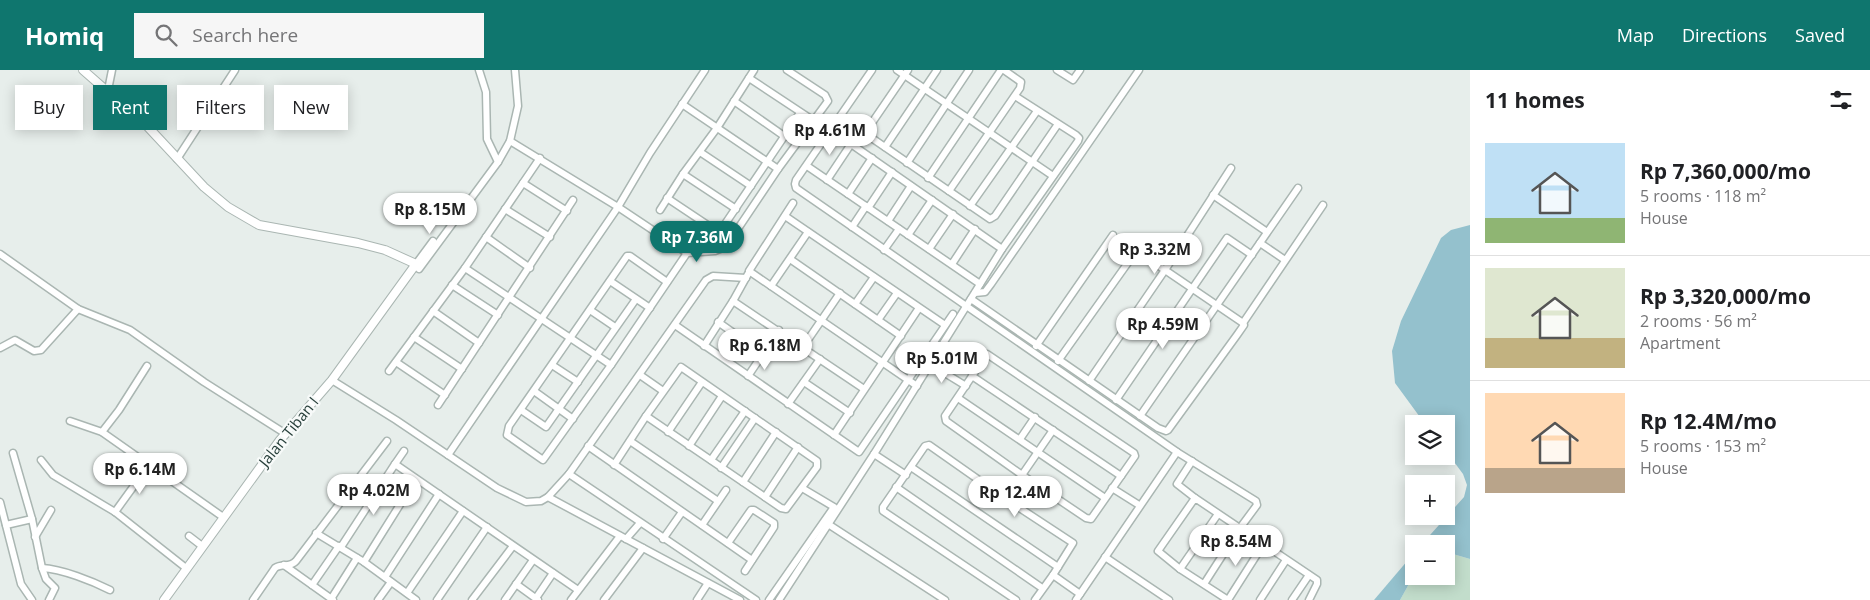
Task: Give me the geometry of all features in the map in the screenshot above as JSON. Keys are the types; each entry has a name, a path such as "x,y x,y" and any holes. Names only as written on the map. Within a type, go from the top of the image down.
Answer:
{"street":[{"path":"83,70 102,85"},
{"path":"109,85 112,70"},
{"path":"178,159 235,70"},
{"path":"479,70 486,92 487,139 498,162"},
{"path":"150,130 214,198 259,225 358,243 385,250 417,266 452,216 459,213 498,162 510,141 518,106 515,70"},
{"path":"448,454 618,207 650,153 705,70"},
{"path":"660,210 683,174 717,128 754,70"},
{"path":"510,141 618,207 686,253 715,251 725,247 778,169 827,105 827,98 787,70"},
{"path":"872,70 796,180 796,188 1177,452 1256,501 1257,505 1204,584"},
{"path":"898,70 906,73 946,104 1053,176"},
{"path":"885,147 938,70"},
{"path":"907,163 969,70"},
{"path":"928,178 1002,70 1022,83 949,192"},
{"path":"1057,70 1073,80 1080,70"},
{"path":"975,292 985,292 991,284 1139,70"},
{"path":"865,133 906,73"},
{"path":"749,78 814,121"},
{"path":"779,600 874,454 1002,249 1078,138 1015,96"},
{"path":"734,101 784,136"},
{"path":"682,104 778,169"},
{"path":"970,206 1037,111"},
{"path":"667,198 716,230 721,230 800,113"},
{"path":"841,117 986,218 993,218 1058,124"},
{"path":"831,130 1002,249"},
{"path":"827,180 851,144"},
{"path":"700,152 751,186"},
{"path":"389,371 465,268 540,158"},
{"path":"848,194 872,158"},
{"path":"807,166 980,284"},
{"path":"1089,381 1165,270 1231,168"},
{"path":"852,227 892,172"},
{"path":"683,174 736,209"},
{"path":"522,183 567,211"},
{"path":"888,221 912,186"},
{"path":"1140,416 1298,188"},
{"path":"1213,195 1268,232"},
{"path":"438,406 573,200"},
{"path":"908,235 932,200"},
{"path":"704,346 793,203"},
{"path":"970,299 1140,416 1162,430 1168,430 1238,335 1244,325 1243,323 1323,205"},
{"path":"505,209 550,237"},
{"path":"929,249 953,214"},
{"path":"785,216 945,325"},
{"path":"884,250 900,229"},
{"path":"952,264 975,229"},
{"path":"772,286 808,232"},
{"path":"1036,346 1113,235"},
{"path":"486,238 530,268"},
{"path":"1116,400 1227,238 1252,255"},
{"path":"1260,243 1285,260"},
{"path":"667,282 630,256 627,256 509,426 507,435 543,460 650,308 686,253"},
{"path":"0,254 78,309 130,330 204,382 286,434"},
{"path":"1058,361 1132,257 1141,254 1243,323"},
{"path":"790,259 901,336"},
{"name":"Jalan Tiban I","path":"169,600 286,440 335,382 417,266"},
{"name":"Jalan Tiban I","path":"164,600 286,434 332,380 417,266"},
{"path":"465,268 611,364"},
{"path":"749,271 917,386"},
{"path":"335,382 448,454 497,488 526,502 541,501 548,498 569,474 710,277 746,278"},
{"path":"855,304 874,277"},
{"path":"610,281 650,308"},
{"path":"452,284 498,316"},
{"path":"803,347 840,293"},
{"path":"878,320 897,293"},
{"path":"521,410 546,427 636,299"},
{"path":"734,300 864,389"},
{"path":"834,435 919,308"},
{"path":"0,348 15,340 34,351 41,350 78,309"},
{"path":"590,310 615,327"},
{"path":"433,311 479,343"},
{"path":"674,325 859,452 953,314"},
{"path":"718,322 762,354"},
{"path":"748,376 779,330"},
{"path":"414,337 462,370"},
{"path":"987,354 1134,453 1135,456 1093,518 1089,518 1022,475 946,421 944,417 972,376 987,354"},
{"path":"788,404 820,359"},
{"path":"396,362 445,395"},
{"path":"930,364 966,386"},
{"path":"552,365 578,382"},
{"path":"102,432 119,410 147,366"},
{"path":"614,465 646,416 663,391 681,367 798,447 818,462 817,467 785,509 764,497 646,416"},
{"path":"640,375 663,391"},
{"path":"972,376 1120,476"},
{"path":"668,432 702,382"},
{"path":"804,382 850,413"},
{"path":"534,391 573,419"},
{"path":"689,446 722,396"},
{"path":"958,398 1105,498"},
{"path":"711,460 745,411"},
{"path":"1020,439 1035,417"},
{"path":"722,468 755,418"},
{"path":"70,421 102,432 223,518"},
{"path":"1022,475 1053,430"},
{"path":"743,482 776,432"},
{"path":"254,600 278,566 291,565 296,561 387,441"},
{"path":"630,441 718,500"},
{"path":"1016,600 883,511 883,507 925,446 929,445 1003,498 1071,541 1072,545 1053,576 1042,588 1035,600"},
{"path":"588,446 752,560"},
{"path":"764,497 798,447"},
{"path":"312,585 404,451"},
{"path":"1076,600 1177,452"},
{"path":"13,453 32,519 34,538 42,568 46,579 55,588 49,600"},
{"path":"874,454 906,475"},
{"path":"41,460 56,478 115,512 186,568"},
{"path":"1192,461 1177,484 1318,582 1309,600"},
{"path":"395,464 578,590"},
{"path":"115,512 149,465"},
{"path":"911,467 1058,567"},
{"path":"569,474 756,600"},
{"path":"364,562 416,479"},
{"path":"896,487 1042,588"},
{"path":"769,600 834,507 802,488"},
{"path":"1112,488 1139,506"},
{"path":"702,525 726,490"},
{"path":"384,578 439,494"},
{"path":"548,498 740,600"},
{"path":"1195,498 1158,551 1180,569 1228,600 1263,545"},
{"path":"0,502 23,588 32,600"},
{"path":"34,538 51,510"},
{"path":"407,596 463,510"},
{"path":"728,544 751,510 774,523 774,527 745,571"},
{"path":"663,538 682,512"},
{"path":"1180,569 1218,514"},
{"path":"6,525 32,519"},
{"path":"571,600 623,537 640,523"},
{"path":"828,524 944,600"},
{"path":"437,600 487,527"},
{"path":"316,533 364,562 407,596 416,600"},
{"path":"189,536 202,546"},
{"path":"472,600 513,546"},
{"path":"604,600 643,548"},
{"path":"1105,556 1169,600"},
{"path":"284,565 332,599 357,558"},
{"path":"505,600 533,560"},
{"path":"1260,600 1286,560"},
{"path":"42,568 50,568 85,579 110,590"},
{"path":"516,584 537,599 553,573"},
{"path":"1292,600 1309,575"},
{"path":"1053,576 1080,594"},
{"path":"378,600 391,582"},
{"path":"697,600 708,583"}],"green space":[{"path":"1455,555 1470,559 1470,600 1400,600 1408,585 1455,585"}],"water":[{"path":"1470,225 1470,559 1455,555 1455,535 1430,535 1439,525 1455,525 1455,507 1464,497 1467,485 1463,474 1455,463 1455,415 1418,415 1395,383 1392,351 1401,321 1441,238 1451,230"},
{"path":"1405,564 1405,585 1408,585 1400,600 1374,600"}]}
